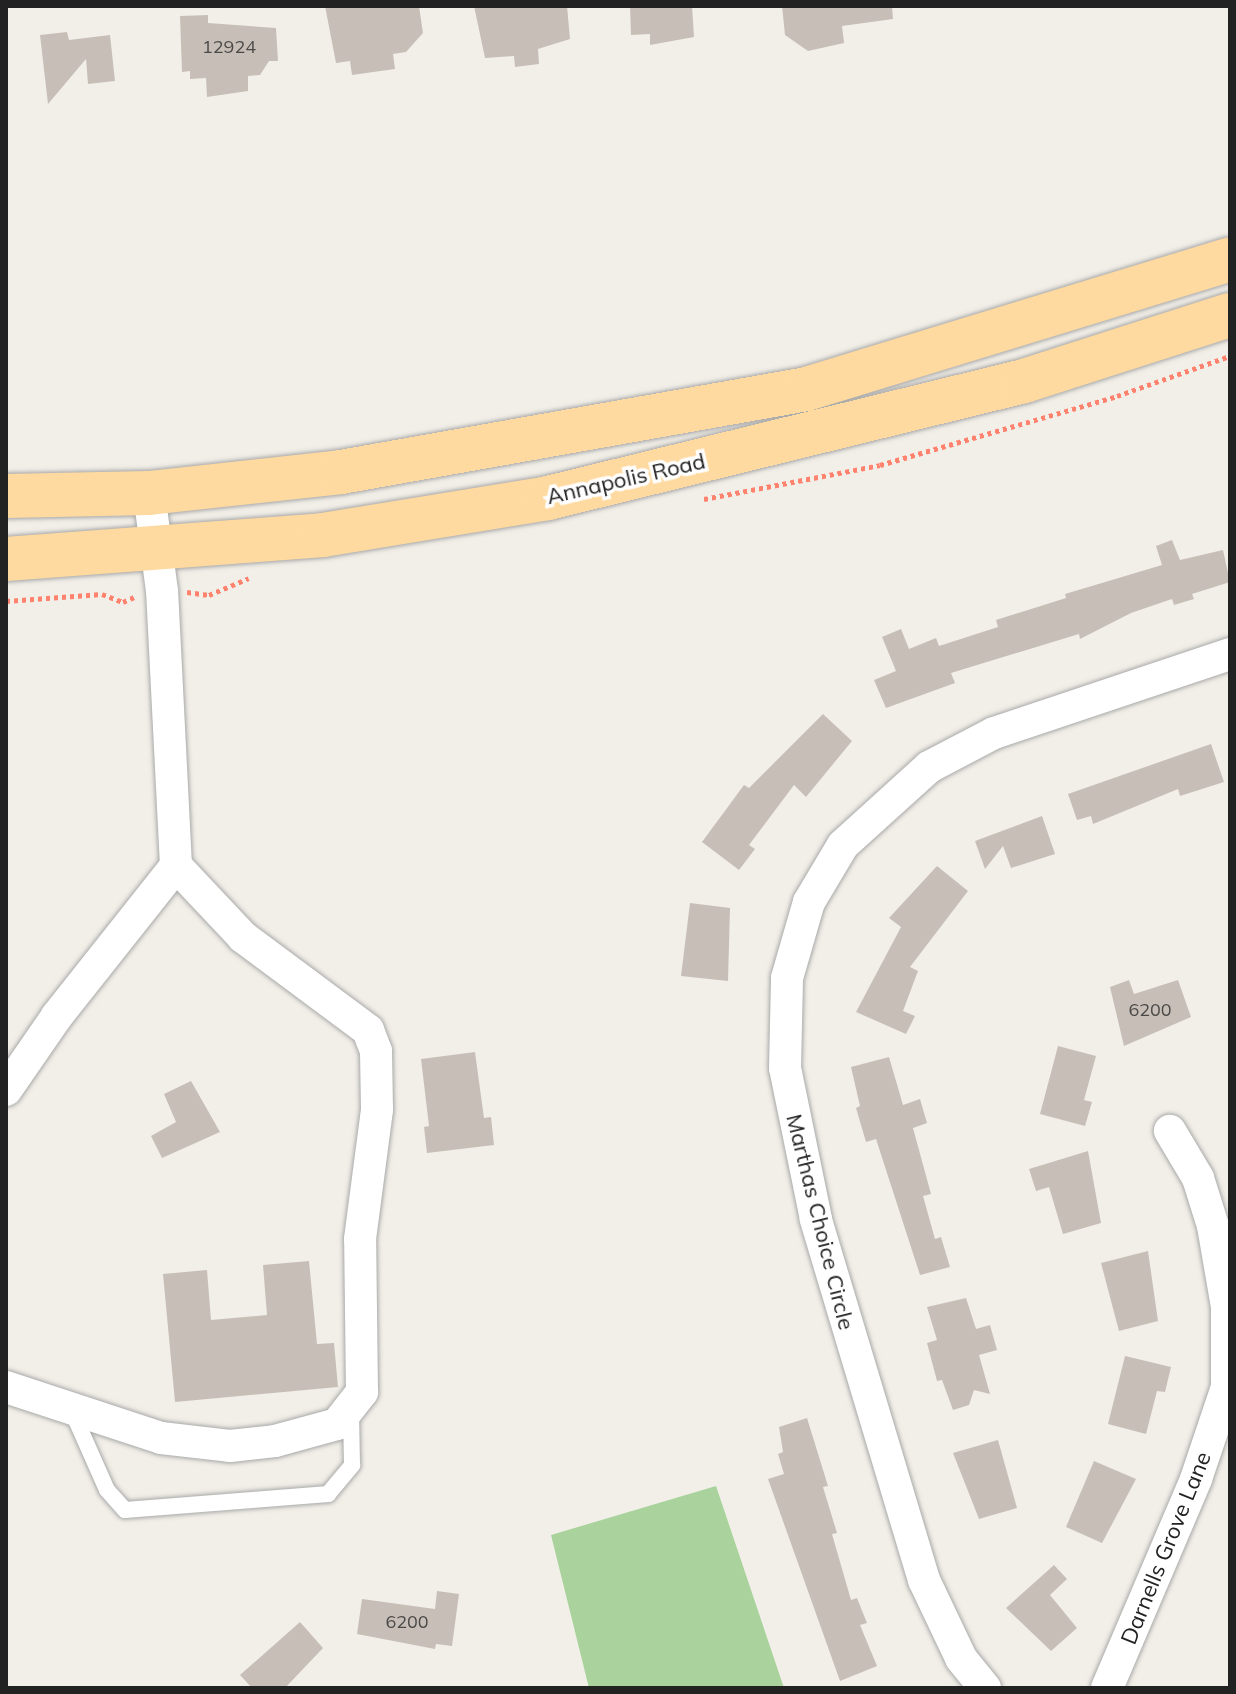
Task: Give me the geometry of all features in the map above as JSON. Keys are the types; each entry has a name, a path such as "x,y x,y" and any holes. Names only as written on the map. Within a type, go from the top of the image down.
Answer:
{"main road":[{"path":"6,496 149,493 341,472 806,389 1230,259"},
{"name":"Annapolis Road","path":"6,559 157,550 323,535 548,498 1024,381 1230,315"}],"street":[{"path":"6,1090 57,1016 176,866 176,800 157,550 149,493"},
{"name":"Marthas Choice Circle","path":"985,1688 961,1658 924,1580 816,1219 785,1068 787,978 809,902 843,845 929,767 994,733 1230,654"},
{"path":"6,1387 161,1438 230,1446 337,1424 351,1410 362,1392 360,1239 377,1109 376,1051 368,1030 243,937 176,866"},
{"name":"Darnells Grove Lane","path":"1107,1688 1196,1479 1227,1387 1227,1307 1213,1226 1198,1178 1170,1131"}],"lane":[{"path":"72,1411 107,1490 125,1510 328,1494 352,1465 351,1410"}],"green space":[{"path":"716,1486 784,1688 589,1688 551,1535"}],"building":[{"path":"325,6 419,6 423,33 406,52 393,54 395,69 352,75 350,61 336,63"},
{"path":"474,6 567,6 570,39 538,49 539,64 515,67 514,56 485,58"},
{"path":"630,6 692,6 694,37 650,45 650,34 631,35"},
{"path":"782,6 892,6 893,19 842,26 844,43 808,51 785,35"},
{"path":"208,15 208,23 276,28 278,61 269,61 260,75 248,76 248,91 207,97 206,78 190,79 190,71 182,72 180,16"},
{"path":"67,32 69,40 110,35 115,81 88,84 86,59 48,104 40,35"},
{"path":"1172,540 1180,560 1223,550 1230,582 1192,594 1194,599 1174,605 1172,599 1131,613 1080,639 1079,634 951,673 955,683 886,708 874,680 896,671 882,637 901,629 909,649 936,638 939,646 998,627 996,620 1066,598 1065,594 1162,565 1156,546"},
{"path":"823,714 852,741 806,797 794,785 749,845 755,849 739,870 702,842 744,785 749,788"},
{"path":"1211,744 1224,782 1180,796 1178,789 1093,824 1091,816 1077,820 1068,794"},
{"path":"1042,816 1055,854 1011,868 1003,846 985,869 975,841"},
{"path":"937,866 968,891 910,967 918,971 903,1011 915,1016 906,1034 856,1012 901,927 889,918"},
{"path":"690,903 730,908 728,981 681,976"},
{"path":"1129,980 1134,994 1178,980 1191,1017 1124,1046 1110,987"},
{"path":"1058,1046 1096,1056 1084,1100 1092,1102 1085,1126 1040,1114"},
{"path":"475,1052 484,1118 491,1117 494,1145 427,1153 424,1127 429,1126 421,1059"},
{"path":"889,1057 903,1105 920,1099 927,1123 913,1128 931,1194 923,1196 935,1239 941,1237 950,1267 920,1275 876,1139 866,1142 856,1108 860,1106 851,1067"},
{"path":"191,1081 220,1132 162,1158 151,1136 176,1122 164,1094"},
{"path":"1088,1151 1101,1223 1063,1234 1049,1187 1036,1191 1029,1169"},
{"path":"1148,1251 1158,1321 1119,1331 1101,1263"},
{"path":"309,1261 317,1344 334,1343 338,1387 175,1402 163,1274 207,1270 211,1320 267,1315 263,1265"},
{"path":"966,1298 976,1329 990,1325 997,1350 979,1355 990,1394 974,1390 969,1405 953,1410 942,1380 937,1381 927,1343 937,1340 927,1307"},
{"path":"1125,1356 1171,1367 1165,1392 1157,1391 1146,1434 1108,1424"},
{"path":"807,1418 828,1486 823,1487 837,1533 832,1534 851,1600 857,1598 867,1623 860,1625 877,1666 840,1681 768,1479 784,1474 778,1454 783,1452 779,1427"},
{"path":"998,1440 1017,1508 979,1519 953,1453"},
{"path":"1094,1461 1136,1479 1102,1543 1066,1527"},
{"path":"1054,1565 1067,1579 1050,1595 1077,1628 1051,1651 1006,1608"},
{"path":"437,1591 459,1594 452,1646 436,1644 435,1649 357,1634 362,1599 435,1609"},
{"path":"300,1622 323,1648 285,1688 252,1688 240,1675"}]}
